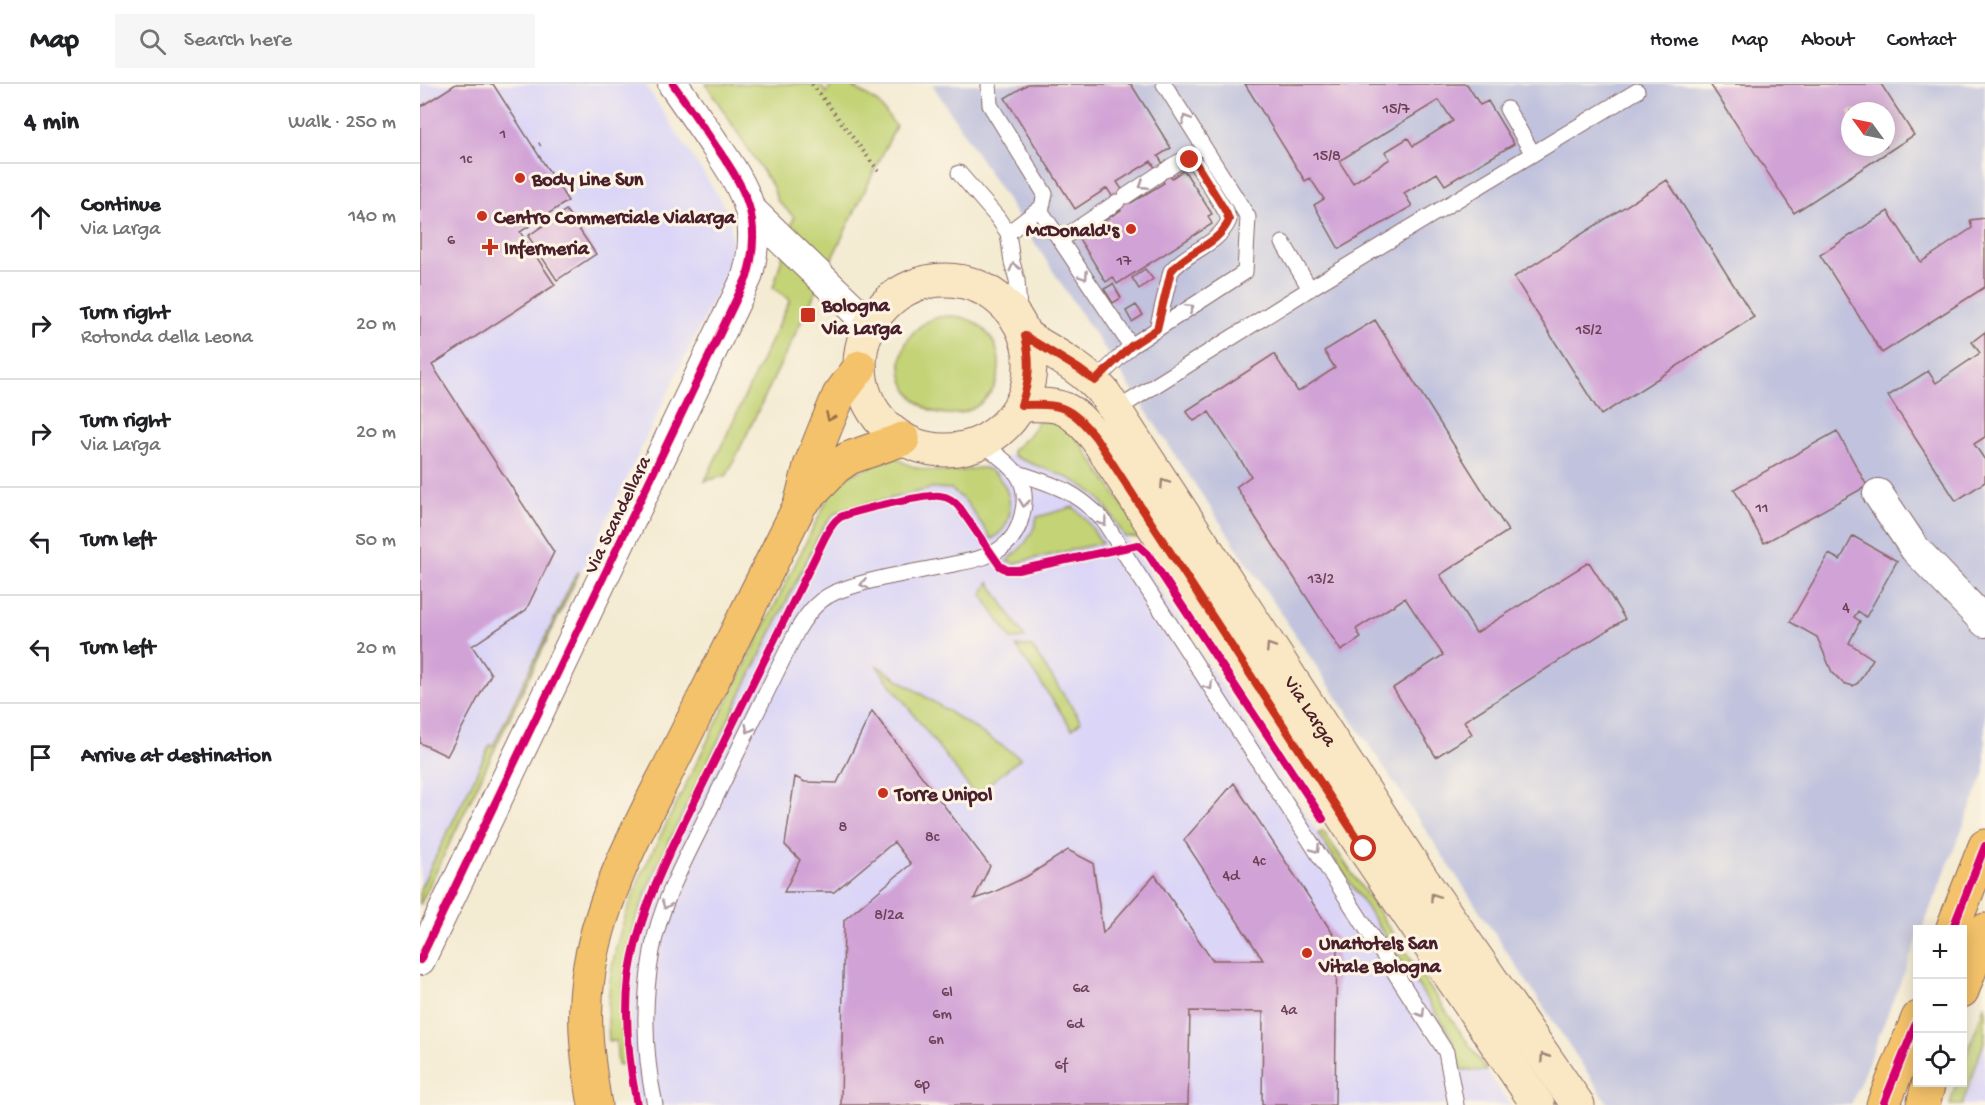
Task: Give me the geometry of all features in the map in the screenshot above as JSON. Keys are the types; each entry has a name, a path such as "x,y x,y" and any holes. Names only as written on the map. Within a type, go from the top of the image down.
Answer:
{"main road":[{"path":"934,281 957,281 979,287 995,296 1010,309 1023,331 1029,353 1030,371 1021,405 997,433 981,442 962,449 942,451 921,447 903,439 885,426 872,409 863,388 860,367 862,345 870,325 881,309 896,296 912,287 934,281"},
{"name":"Via Larga","path":"1023,331 1095,381 1116,410 1424,882 1578,1105"},
{"path":"595,1105 587,1055 585,1014 588,978 595,941 606,905 633,840 800,505 810,466 839,394 860,367"},
{"name":"Via Larga","path":"1021,405 1050,404 1066,409 1079,417 1096,438 1364,849 1538,1105"},
{"path":"800,505 836,467 849,458 903,439"},
{"path":"1965,979 1976,935 1985,846"},
{"path":"1883,1105 1913,1028"},
{"path":"1923,1105 1928,1087"}],"street":[{"name":"Via Scandellara","path":"420,960 739,297 752,259 754,240 752,210 745,191 733,169 674,84"},
{"path":"752,210 870,325"},
{"path":"1878,494 1915,549 1985,622"}],"lane":[{"path":"989,84 990,105 1045,194 1040,210 1008,234"},
{"path":"1095,381 1131,346 1245,272 1248,217 1164,84"},
{"path":"1116,410 1310,289 1637,91"},
{"path":"1507,109 1533,154"},
{"path":"1060,240 1179,161 1190,160 1197,165 1229,220 1224,230 1211,242 1177,263 1171,271 1157,329"},
{"path":"959,173 997,217 1008,234 1017,280 1023,331"},
{"path":"1040,210 1131,346"},
{"path":"1283,243 1310,289"},
{"path":"981,442 1018,473 1072,494 1088,504 1103,520 1446,1052 1456,1105"},
{"path":"655,1105 647,1045 647,986 652,949 663,913 684,863 798,629 810,609 840,590 884,578 976,559 999,550 1010,541 1021,520 1025,492 1018,473"}],"path":[{"path":"812,84 880,173"},
{"path":"534,148 542,143"}],"shaded area":[{"name":"Centro Commerciale Vialarga","path":"420,84 645,84 717,194 730,218 732,242 725,275 420,905"},
{"path":"932,84 1985,84 1985,772 1924,925 1913,925 1913,951 1851,1105 1609,1105 1064,288"},
{"path":"1012,454 1080,484 1095,495 1108,510 1318,833 1323,831 1510,1105 632,1105 623,1046 624,973 640,911 657,866 822,529 833,515 841,510 933,488"},
{"path":"1985,1039 1985,1105 1962,1105 1976,1063"}],"green space":[{"path":"706,84 819,84 827,93 831,84 849,84 878,103 896,126 727,475 705,481 790,300 773,288 794,217 777,200 773,187"},
{"path":"950,316 969,319 985,330 996,346 999,365 996,384 985,400 969,411 950,414 931,411 915,400 904,384 901,365 904,346 915,330 931,319"},
{"path":"1039,421 1067,423 1145,538 1125,537 1104,504 1077,482 1014,456 1012,451 1028,436"},
{"path":"895,457 902,462 926,470 952,472 984,468 990,470 1000,478 1008,496 1010,513 1007,522 1003,530 992,539 967,503 951,489 933,488 841,510 833,515 822,529 657,866 643,900 628,951 624,983 622,1015 626,1063 618,1065 616,1041 609,1041 611,976 619,936 641,875 832,490 841,478"},
{"path":"1073,507 1085,518 1102,543 1015,563 1007,561 1026,542 1037,517"},
{"path":"577,572 579,573 420,905 420,889 490,745 493,746"},
{"path":"989,582 1025,638 1011,639 982,595"},
{"path":"1016,646 1032,647 1081,721 1072,729"},
{"path":"876,665 1021,758 975,795"},
{"path":"1323,831 1487,1071 1462,1070 1452,1039 1318,834"},
{"path":"1985,1004 1985,1039 1962,1105 1950,1105 1955,1087 1967,1087 1967,1054"}],"building":[{"path":"456,84 493,84 568,201 520,232 555,285 432,365 554,552 526,610 472,646 491,674 447,756 420,743 420,107"},
{"path":"1028,84 1131,84 1171,148 1158,156 1172,178 1184,170 1212,214 1208,216 1212,224 1117,284 1113,277 1106,282 1078,237 1121,210 1107,188 1075,209 1005,98","holes":["1151,161 1164,183 1131,203 1117,182"]},
{"path":"1245,84 1467,84 1480,105 1488,101 1514,144 1445,185 1437,173 1404,193 1412,206 1339,249 1314,205 1324,199 1310,178 1305,181","holes":["1439,100 1453,121 1413,146 1408,138 1385,152 1390,159 1353,183 1339,161"]},
{"path":"1710,84 1881,84 1893,102 1841,102 1841,156 1882,156 1794,213"},
{"path":"1895,106 1914,135 1895,147"},
{"path":"1667,180 1754,317 1601,415 1514,277"},
{"path":"566,210 596,254 557,280 528,236"},
{"path":"1888,211 1921,262 1972,228 1970,220 1985,218 1985,287 1882,353 1820,255"},
{"path":"1145,269 1153,279 1139,289 1132,278"},
{"path":"1113,284 1121,298 1113,303 1104,289"},
{"path":"1136,305 1143,315 1132,322 1126,311"},
{"path":"1375,320 1508,531 1440,575 1476,633 1589,562 1625,619 1464,721 1472,734 1436,757 1393,688 1443,655 1405,598 1356,629 1361,638 1341,651 1236,487 1251,476 1209,412 1194,421 1186,411 1274,354 1298,392 1335,368 1324,351"},
{"path":"1985,332 1985,437 1974,444 1985,460 1985,482 1956,501 1888,396 1928,371 1936,383 1980,353 1972,342"},
{"path":"1837,431 1867,486 1764,543 1734,489"},
{"path":"1853,536 1897,561 1866,617 1858,611 1854,617 1860,621 1849,643 1873,659 1858,683 1853,686 1843,683 1832,672 1817,637 1790,622 1829,554 1840,560"},
{"path":"872,711 990,866 974,899 1026,877 1068,850 1093,863 1103,933 1155,875 1212,960 1263,960 1184,840 1234,783 1337,940 1335,1105 1262,1105 1263,1012 1190,1011 1188,1105 841,1105 844,920 911,864 894,842 834,892 784,892 800,860 785,845 795,777 805,782 837,783"}],"cycle path":[{"path":"420,960 747,277 752,257 753,239 749,207 736,177 673,84"},
{"path":"637,1105 628,1042 627,1010 629,978 641,924 673,845 825,537 834,522 846,515 905,500 932,496 946,497 960,508 1000,566 1007,570 1018,570 1138,545 1148,554 1323,819"},
{"path":"1954,925 1985,846"},
{"path":"1883,1105 1913,1030"}],"place":[{"name":"Body Line Sun","path":"520,178"},
{"name":"Centro Commerciale Vialarga","path":"482,216"},
{"name":"McDonald's","path":"1131,229"},
{"name":"Infermeria","path":"490,247"},
{"name":"Bologna Via Larga","path":"808,315"},
{"name":"Torre Unipol","path":"883,793"},
{"name":"UnaHotels San Vitale Bologna","path":"1307,953"}],"route":[{"path":"1190,160 1197,165 1229,220 1224,230 1211,242 1177,263 1171,271 1157,329 1131,346 1095,381 1025,336 1030,371 1021,405 1050,404 1066,409 1079,417 1096,438 1364,849"}]}
